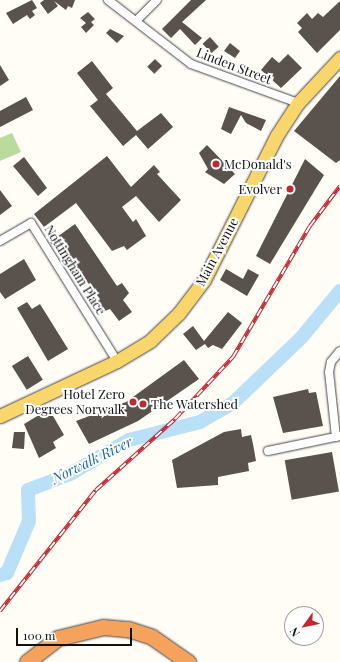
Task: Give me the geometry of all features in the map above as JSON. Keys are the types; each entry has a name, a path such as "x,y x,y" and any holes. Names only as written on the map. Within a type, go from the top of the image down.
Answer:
{"highway":[{"path":"27,662 58,638 103,627 128,629 152,637 188,662"}],"main road":[{"name":"Main Avenue","path":"0,416 117,361 150,341 179,313 204,280 277,135 298,103 340,58"}],"street":[{"name":"Linden Street","path":"108,0 137,20 168,48 192,64 298,103"},
{"path":"137,20 157,0"},
{"name":"Nottingham Place","path":"0,241 31,223 117,361"},
{"path":"268,451 338,437 329,372 337,353"}],"green space":[{"path":"12,133 21,152 0,161 0,138"}],"building":[{"path":"32,0 37,8 32,11 35,15 30,19 27,15 13,24 6,13"},
{"path":"44,0 75,0 72,8 68,6 66,10 54,1 58,6 48,14 40,3"},
{"path":"191,0 206,0 182,22 202,38 195,45 180,29 171,38 162,29"},
{"path":"340,1 340,30 317,53 298,32 302,28 297,23 307,13 312,19 318,13 323,17"},
{"path":"88,12 95,19 91,22 94,25 86,33 81,27 86,23 80,18"},
{"path":"110,29 124,36 117,43 106,33"},
{"path":"210,37 219,47 211,53 203,44"},
{"path":"230,43 240,51 235,58 224,51"},
{"path":"288,54 302,68 281,88 261,70 272,57 279,63"},
{"path":"155,59 162,66 154,74 147,67"},
{"path":"92,61 113,88 106,94 137,131 161,113 173,127 148,149 136,135 123,146 90,106 98,100 77,73"},
{"path":"0,65 9,80 0,86"},
{"path":"340,76 340,160 336,163 294,131"},
{"path":"26,97 33,110 0,127 0,111"},
{"path":"229,107 266,120 261,131 246,123 241,115 231,134 221,129"},
{"name":"McDonald's","path":"207,145 235,174 224,184 205,172 208,169 199,153"},
{"path":"107,156 131,187 154,165 160,172 157,174 181,200 159,222 136,196 122,207 133,222 136,219 146,236 127,250 124,246 112,251 76,203 44,227 34,214"},
{"path":"24,157 47,188 38,196 13,166"},
{"path":"305,159 324,175 270,264 256,256"},
{"path":"0,190 12,206 0,215"},
{"path":"75,224 117,286 122,283 129,293 123,300 132,312 119,321 110,309 102,312 95,302 100,299 63,250 58,253 50,242"},
{"path":"24,259 36,280 5,299 0,292 0,274"},
{"path":"226,269 243,279 248,269 259,275 247,296 220,280"},
{"path":"27,302 32,309 40,304 68,349 48,361 17,308"},
{"path":"228,312 242,323 222,349 213,345 208,348 205,344 196,350 183,334 193,326 204,341"},
{"path":"28,356 43,380 27,390 12,366"},
{"path":"184,360 199,379 138,421 89,444 76,421 126,402"},
{"path":"308,389 309,393 316,392 323,426 283,433 273,397"},
{"path":"49,409 64,435 53,442 56,448 39,458 24,424"},
{"path":"241,429 242,437 251,435 253,444 256,461 248,463 249,471 218,477 218,485 177,488 172,460 224,432"},
{"path":"14,432 25,432 24,449 12,448"},
{"path":"332,452 339,491 292,500 285,460"}],"waterway":[{"name":"Norwalk River","path":"0,575 7,573 29,521 28,490 70,474 129,440 200,422 234,402 301,338 340,291"}],"railway":[{"path":"0,611 96,490 175,419 233,357 310,226 340,186"}],"place":[{"name":"McDonald's","path":"216,164"},
{"name":"Evolver","path":"290,189"},
{"name":"Hotel Zero Degrees Norwalk","path":"133,402"},
{"name":"The Watershed","path":"143,404"}]}
